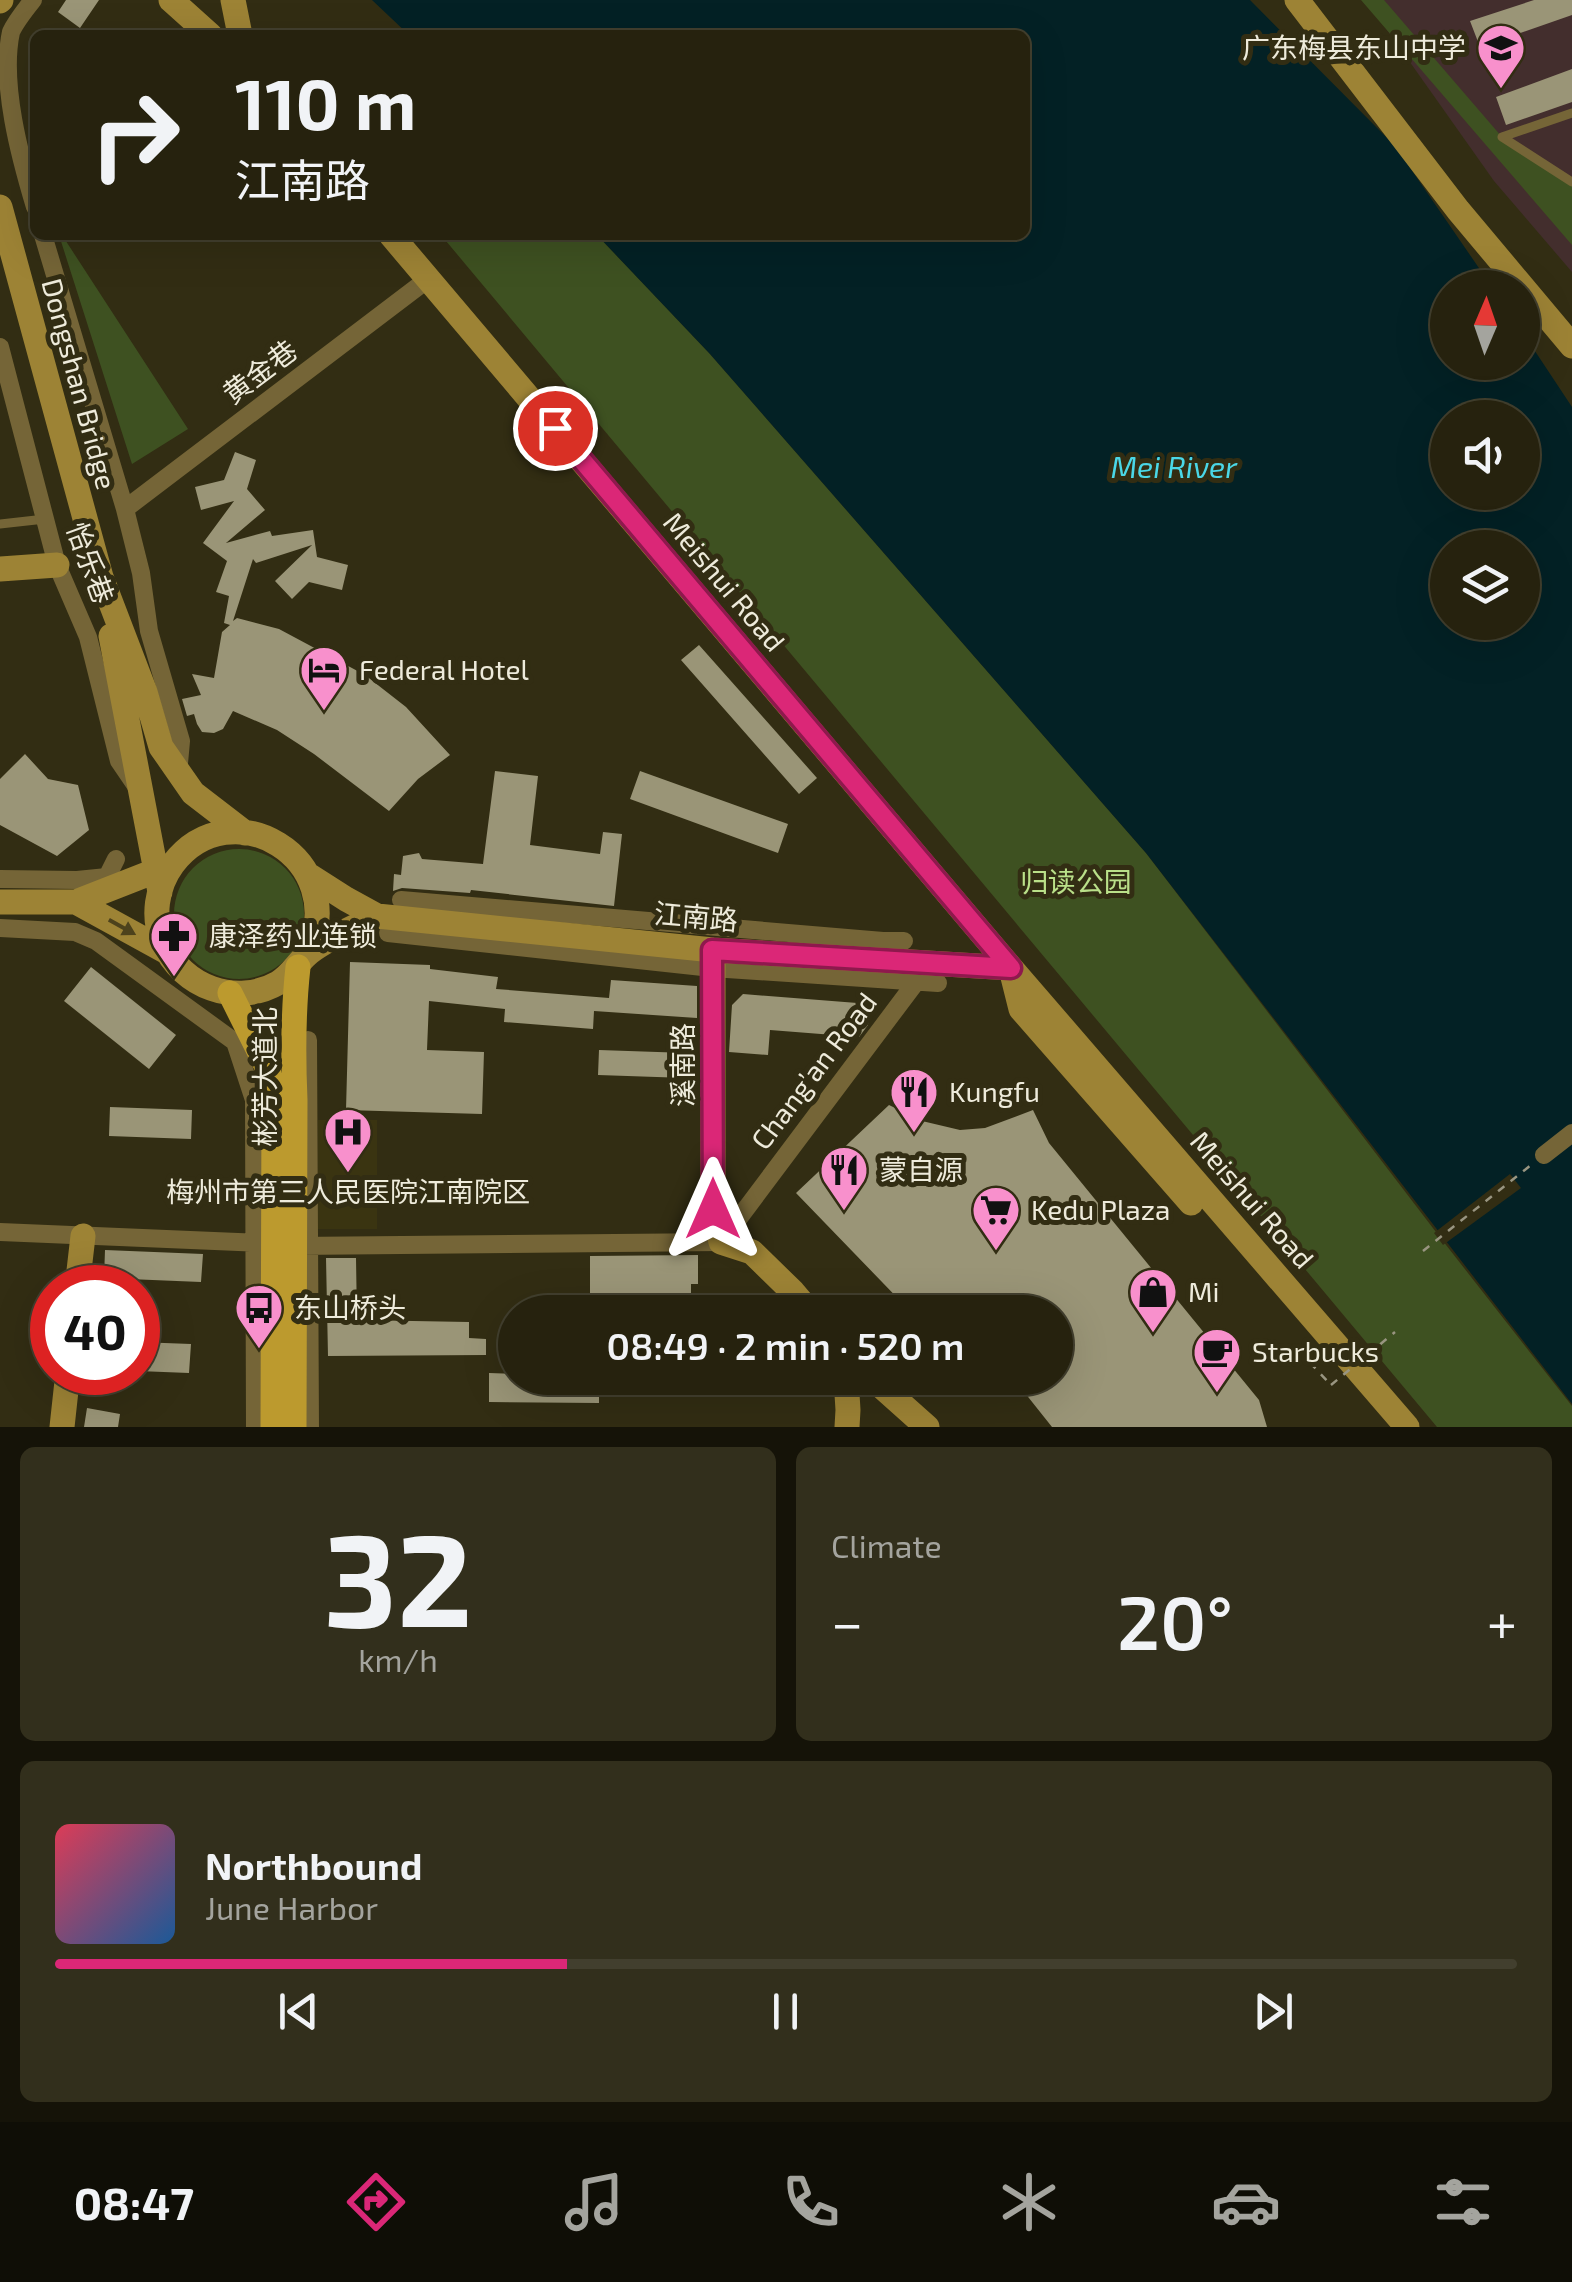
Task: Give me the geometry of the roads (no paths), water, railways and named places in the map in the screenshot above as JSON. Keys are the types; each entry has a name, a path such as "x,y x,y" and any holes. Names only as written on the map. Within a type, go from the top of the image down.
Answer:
{"main road":[{"path":"171,0 204,30"},
{"path":"233,0 239,30"},
{"path":"1297,0 1458,210 1572,346"},
{"name":"Dongshan Bridge","path":"0,208 101,576"},
{"name":"Meishui Road","path":"395,240 1011,968 1408,1427"},
{"path":"0,569 58,565"},
{"path":"101,576 145,692 161,748 193,793 245,833"},
{"path":"101,576 139,791 163,875 157,923 167,952 187,976 214,990 260,990 274,985 303,960 383,924"},
{"path":"0,902 76,902 163,875 185,852 213,836 261,836 289,851 310,876 318,923 303,960"},
{"name":"江南路","path":"310,876 383,924 712,959 1011,968"},
{"path":"76,902 167,952"},
{"name":"溪南路","path":"712,959 713,1209 721,1242"},
{"name":"彬芳大道北","path":"273,1427 295,1100 294,1009 303,960"},
{"name":"Meishui Road","path":"1011,968 1022,1009 1388,1427"},
{"name":"彬芳大道北","path":"230,993 268,1070 274,1100 294,1427"},
{"path":"80,1265 83,1236"},
{"path":"721,1242 752,1252 796,1295"},
{"path":"62,1427 65,1395"},
{"path":"847,1395 847,1427"},
{"path":"891,1395 926,1427"}],"street":[{"path":"30,191 8,118 4,60 10,34 33,0"},
{"path":"44,240 125,509 141,574 149,630 180,741 178,774"},
{"name":"黄金巷","path":"125,509 428,278"},
{"name":"怡乐巷","path":"0,348 5,382 58,565 88,637 119,760 139,791"},
{"path":"0,879 106,877 116,859"},
{"path":"401,900 904,941"},
{"path":"0,928 75,932 96,940 234,1042 254,1100 283,1244 310,1427"},
{"path":"712,959 938,983"},
{"name":"Chang’an Road","path":"721,1242 916,982"},
{"path":"255,1427 308,1040"},
{"path":"1544,1155 1572,1133"},
{"path":"0,1232 283,1244 721,1242"}],"lane":[{"path":"1572,113 1502,137 1572,182"},
{"path":"0,524 46,520"}],"water":[{"name":"Mei River","path":"372,0 1250,0 1395,146 1480,270 1430,270 1430,380 1540,380 1540,359 1572,407 1572,1404 1146,853 710,354 602,240 1030,240 1030,30 404,30"}],"place":[{"name":"广东梅县东山中学","path":"1501,90"},
{"name":"Federal Hotel","path":"324,712"},
{"name":"康泽药业连锁","path":"174,978"},
{"name":"Kungfu","path":"914,1134"},
{"name":"梅州市第三人民医院江南院区","path":"348,1174"},
{"name":"蒙自源","path":"844,1212"},
{"name":"Kedu Plaza","path":"996,1252"},
{"name":"Mi","path":"1153,1334"},
{"name":"东山桥头","path":"259,1350"},
{"name":"Starbucks","path":"1217,1394"}],"park label":[{"name":"归读公园","path":"1076,882"}]}
